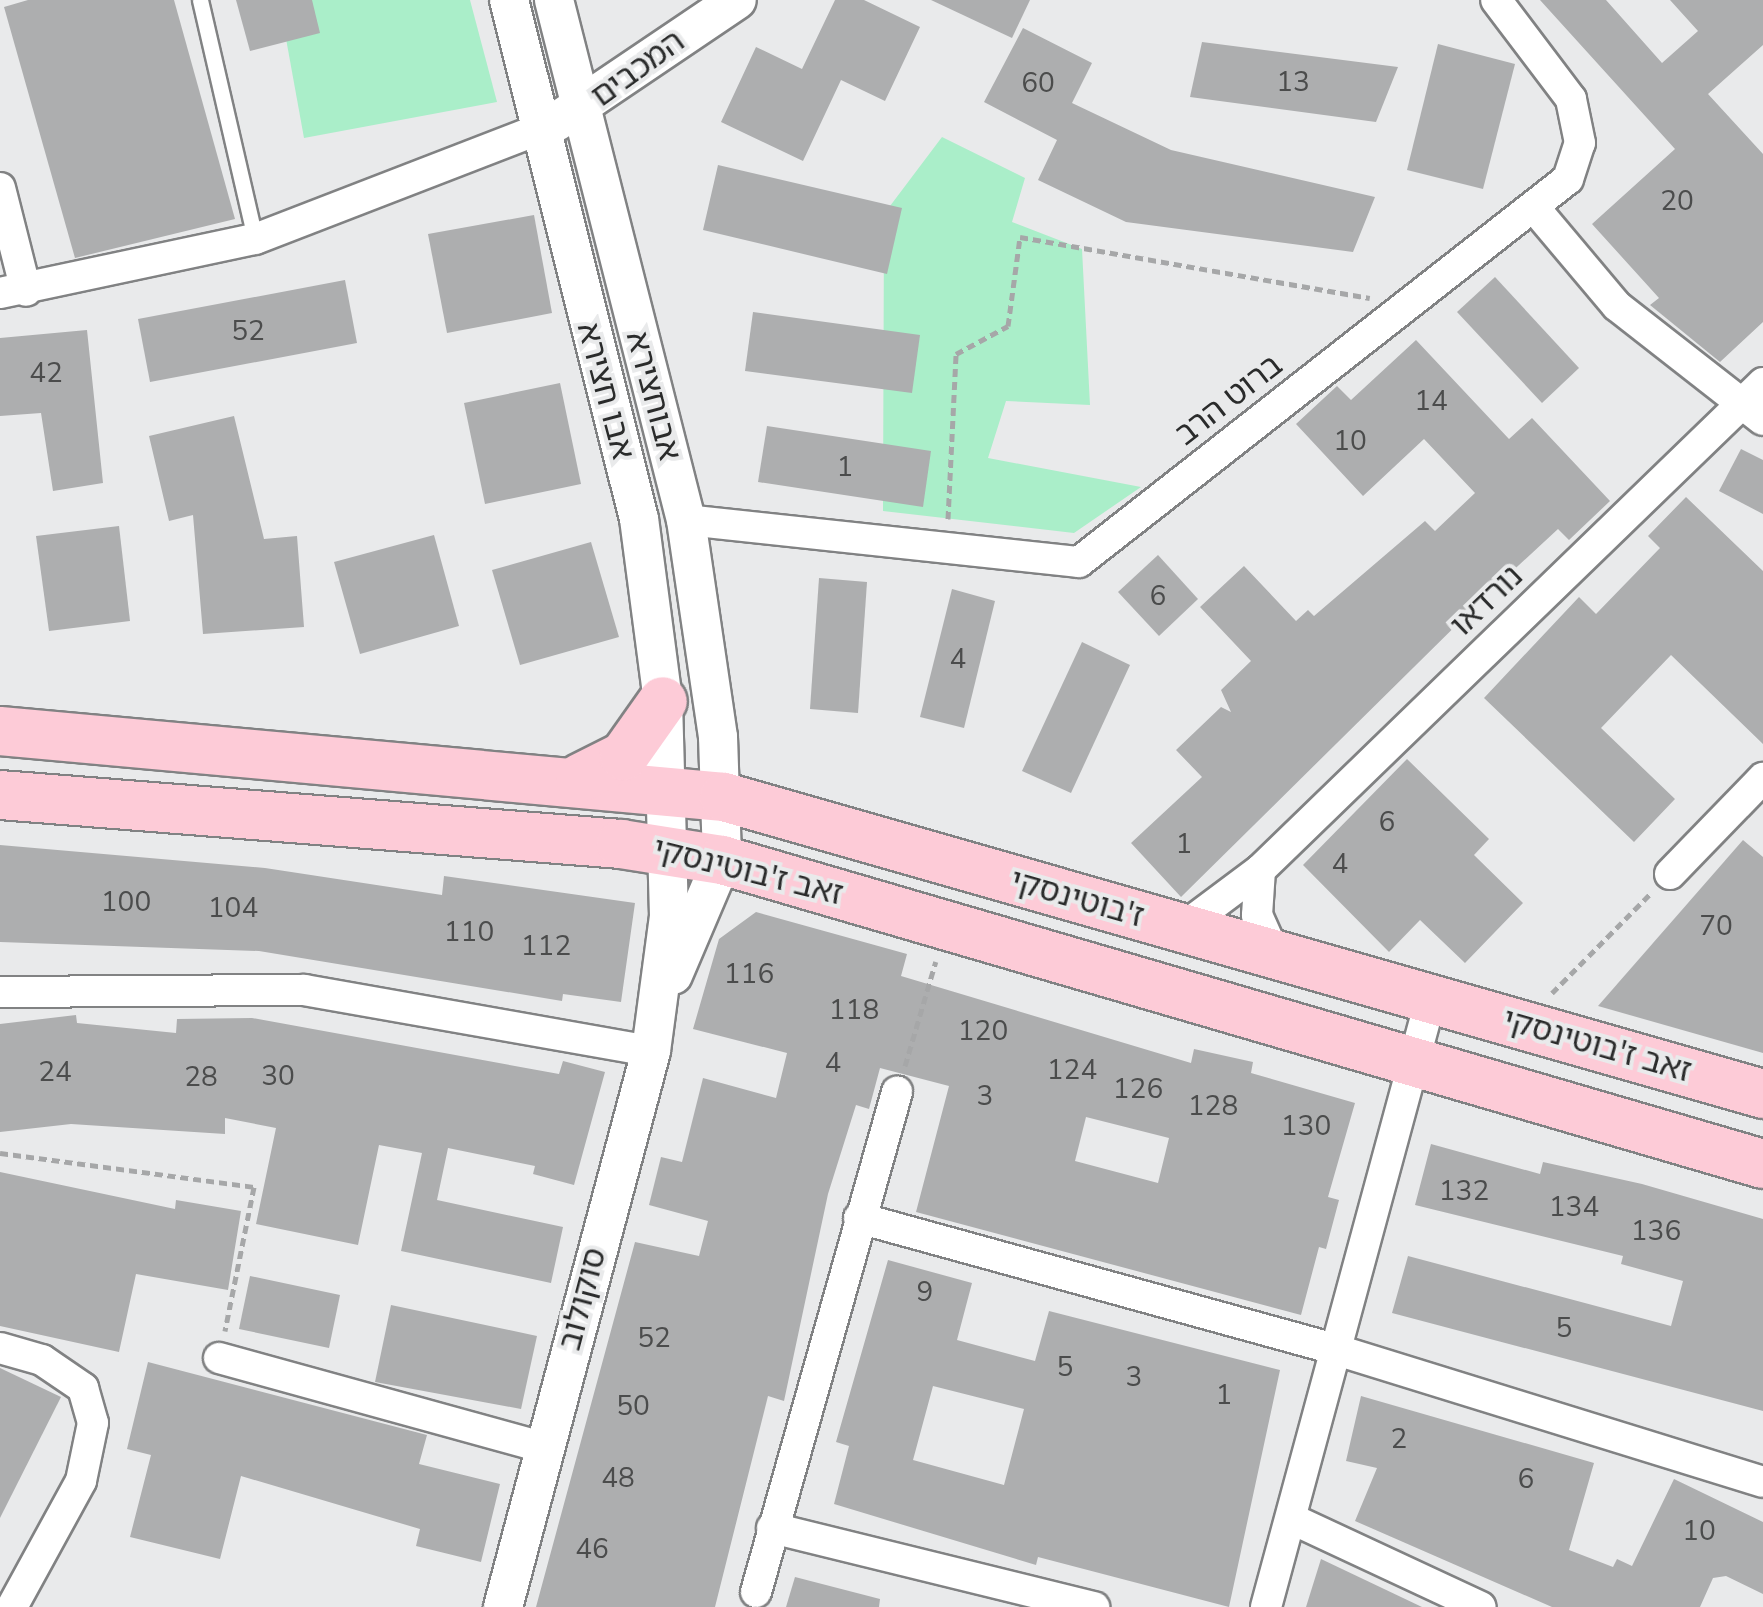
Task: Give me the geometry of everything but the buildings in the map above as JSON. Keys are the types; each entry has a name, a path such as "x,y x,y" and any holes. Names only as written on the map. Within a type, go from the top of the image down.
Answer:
{"main road":[{"path":"580,778 624,756 663,701"},
{"name":"זאב ז'בוטינסקי","path":"0,731 580,778 669,786 724,796"},
{"name":"זאב ז'בוטינסקי","path":"0,795 669,849 722,860 1414,1063"},
{"name":"ז'בוטינסקי","path":"724,796 1431,998"},
{"name":"זאב ז'בוטינסקי","path":"1431,998 1763,1094"},
{"path":"1414,1063 1763,1164"}],"street":[{"name":"אבו חצירא","path":"509,0 535,131 639,519 663,701 669,786"},
{"name":"אבוחצירא","path":"554,0 577,113 686,520 724,796"},
{"name":"המכבים","path":"535,131 577,113 736,0"},
{"name":"ברוט הרב","path":"686,520 1079,562 1408,305 1537,212 1568,179 1580,144 1572,99 1496,0"},
{"path":"0,188 13,292 255,239 535,131"},
{"path":"1537,212 1617,306 1751,413"},
{"name":"נורדאו","path":"1182,929 1260,870 1751,413 1763,382"},
{"path":"1670,874 1763,778"},
{"name":"סוקולוב","path":"665,991 669,786"},
{"path":"722,860 724,796"},
{"name":"סוקולוב","path":"503,1607 665,991 722,860"},
{"path":"1260,870 1258,914 1274,955"},
{"path":"0,992 304,990 651,1051"},
{"path":"1266,1607 1431,998"},
{"path":"756,1592 896,1092"},
{"path":"859,1218 1338,1350 1763,1482"},
{"path":"0,1348 42,1360 83,1388 93,1423 81,1480 12,1607"},
{"path":"220,1358 542,1447"},
{"path":"1292,1519 1481,1607"},
{"path":"772,1528 1094,1607"}],"lane":[{"path":"200,0 255,239"}],"path":[{"path":"947,547 956,354 1008,326 1020,237 1408,305"},
{"path":"1522,1023 1670,874"},
{"path":"896,1092 947,925"},
{"path":"0,1153 254,1188 220,1358"}],"green space":[{"path":"279,0 470,0 497,102 304,138"},
{"path":"942,137 1025,178 1012,222 1082,249 1090,405 1006,401 988,458 1141,487 1074,533 883,511 884,214"}]}
